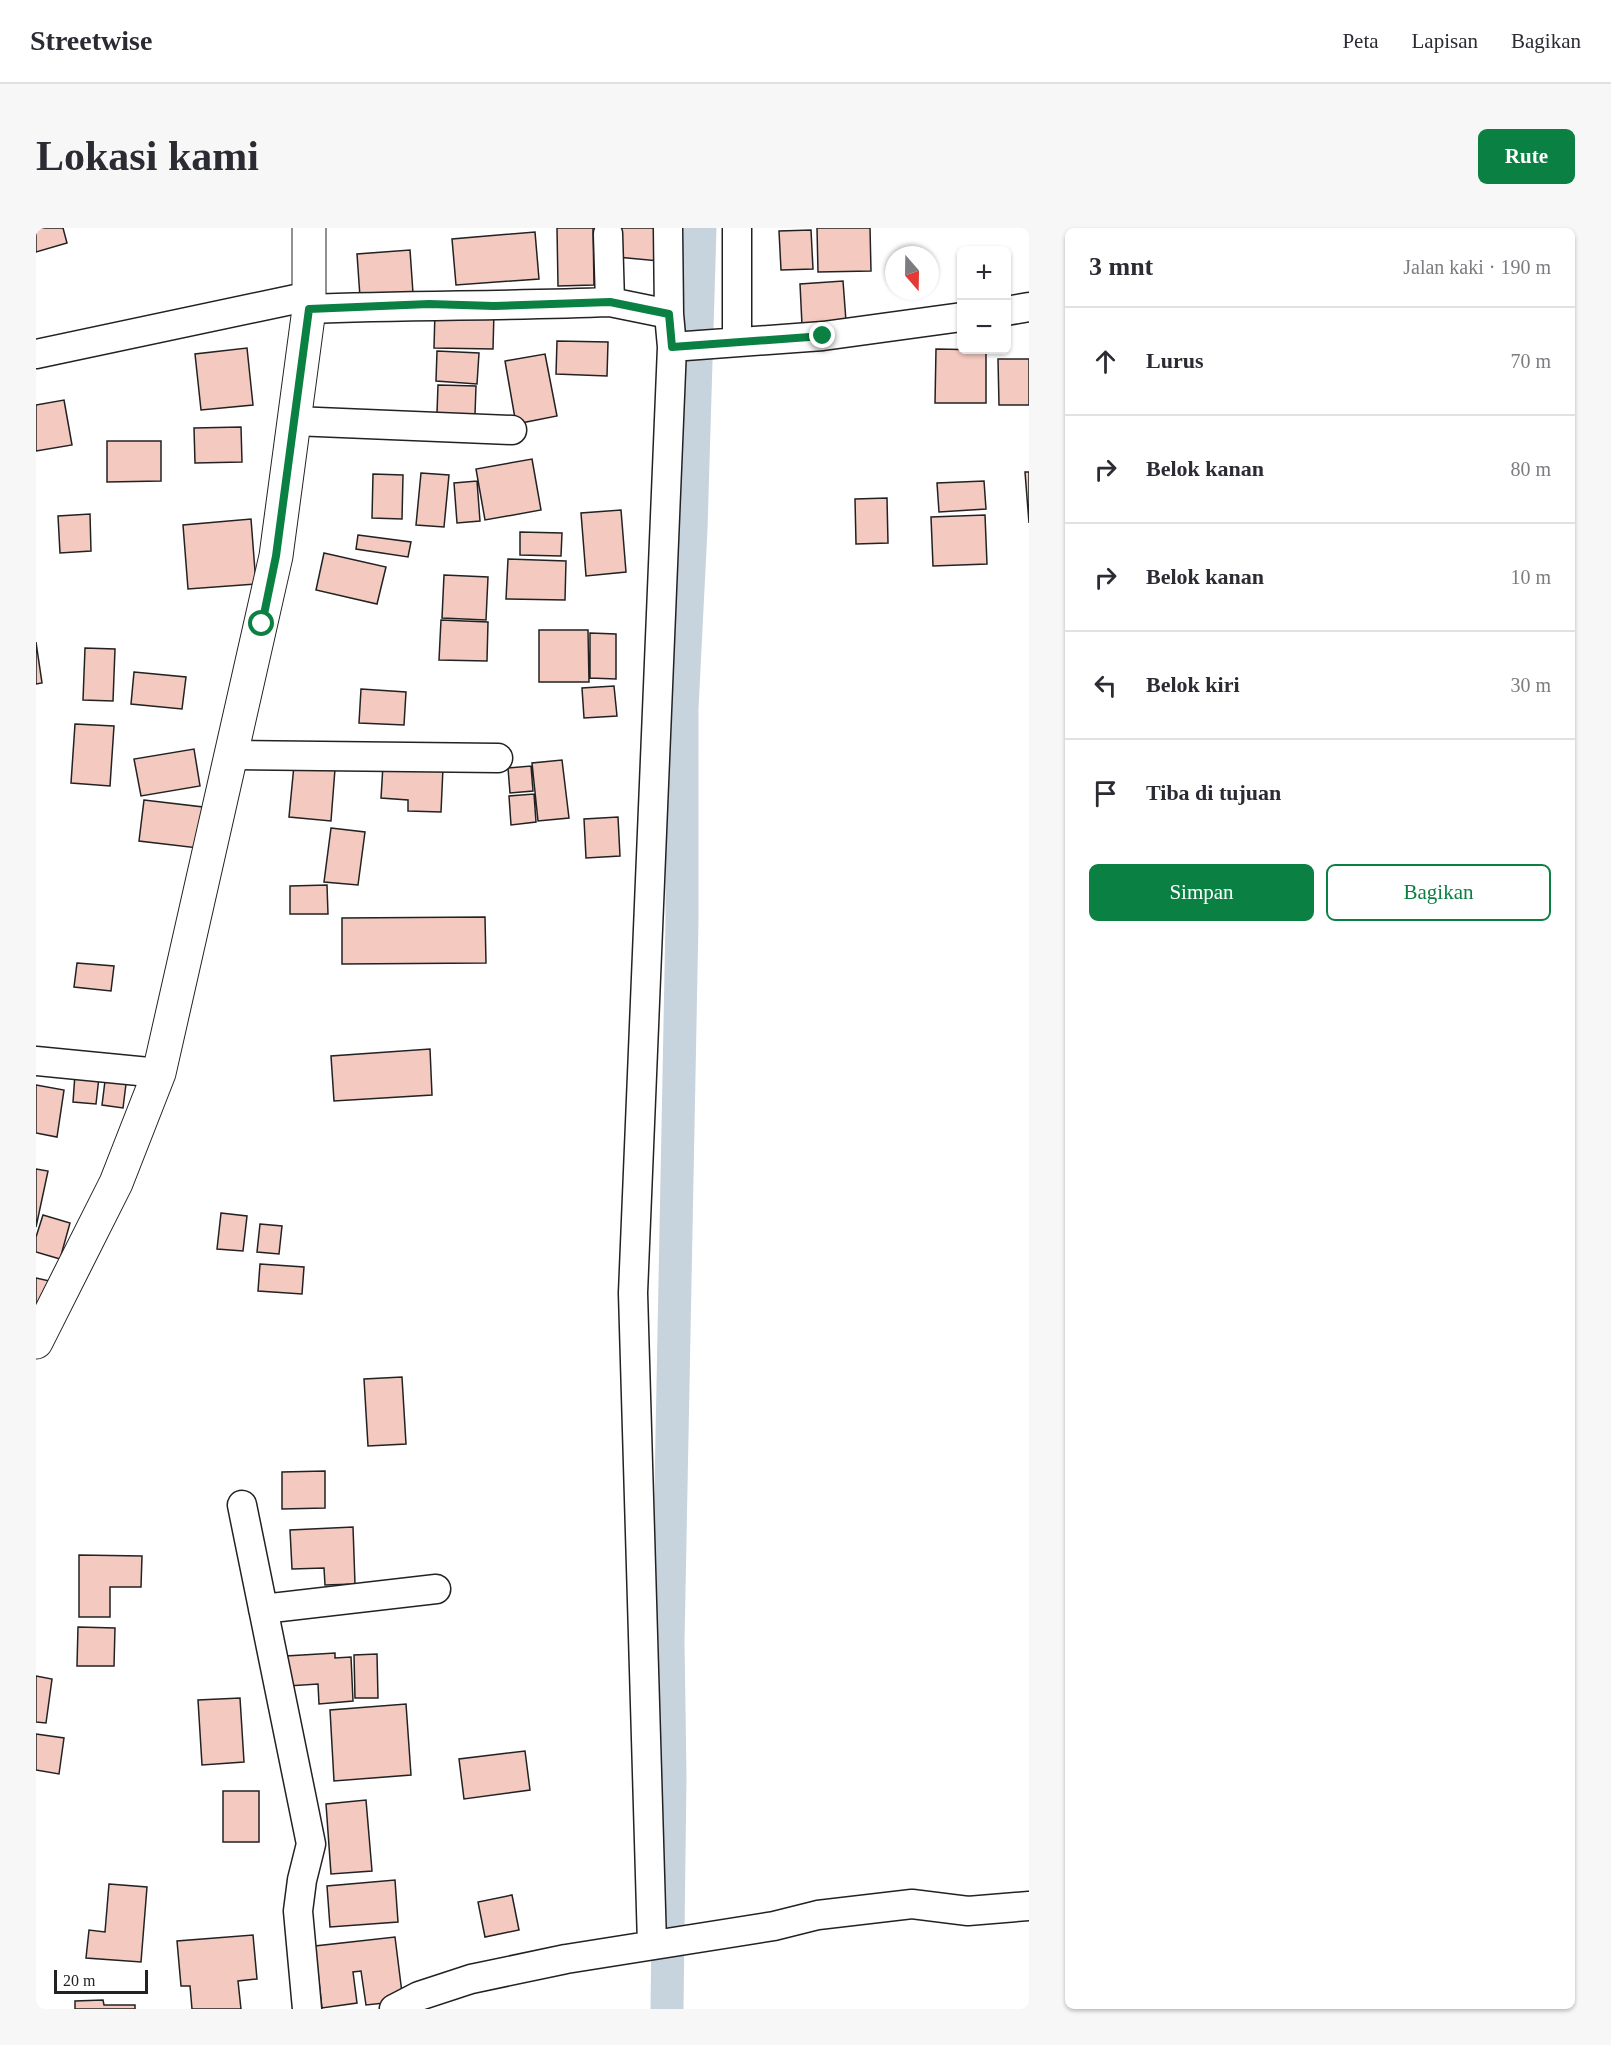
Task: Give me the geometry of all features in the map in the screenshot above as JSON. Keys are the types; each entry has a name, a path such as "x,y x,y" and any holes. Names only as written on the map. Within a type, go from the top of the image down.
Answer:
{"street":[{"path":"36,1342 116,1183 159,1073 276,556 309,303 309,228"},
{"path":"668,228 669,314"},
{"path":"662,1943 633,1293 702,345 737,228"},
{"path":"608,234 610,302"},
{"path":"36,354 309,303 494,306 610,302 669,314 702,345 823,336 957,318"},
{"path":"1011,310 1029,308"},
{"path":"294,421 512,430"},
{"path":"231,755 498,758"},
{"path":"36,1061 159,1073"},
{"path":"242,1505 311,1844 302,1880 298,1911 308,2009"},
{"path":"263,1609 436,1589"},
{"path":"394,2009 419,1996 471,1979 873,1907 912,1904 968,1911 1029,1906"}],"building":[{"path":"36,228 63,228 67,243 36,252"},
{"path":"557,228 593,228 594,285 558,286"},
{"path":"619,228 661,228 659,261 617,257"},
{"path":"817,228 870,228 871,271 818,272"},
{"path":"811,230 813,269 781,270 779,231"},
{"path":"535,232 539,279 456,285 452,239"},
{"path":"410,250 413,293 360,297 357,254"},
{"path":"843,281 846,321 802,325 800,284"},
{"path":"435,311 494,312 493,349 434,348"},
{"path":"557,341 608,342 607,376 556,374"},
{"path":"247,348 253,405 201,410 195,354"},
{"path":"936,349 957,349 957,354 986,354 986,403 935,403"},
{"path":"437,351 479,353 477,384 436,381"},
{"path":"545,354 557,416 516,424 505,361"},
{"path":"998,359 1029,359 1029,405 999,405"},
{"path":"438,385 476,386 475,415 437,413"},
{"path":"64,400 72,445 36,451 36,405"},
{"path":"241,427 242,462 195,463 194,428"},
{"path":"107,441 161,441 161,481 107,482"},
{"path":"532,459 541,510 485,520 476,469"},
{"path":"1025,472 1029,472 1029,523"},
{"path":"421,473 449,475 444,527 416,525"},
{"path":"373,474 403,475 402,519 372,518"},
{"path":"477,481 480,521 457,523 454,483"},
{"path":"984,481 986,509 939,512 937,483"},
{"path":"887,498 888,543 856,544 855,499"},
{"path":"621,510 626,572 586,576 581,513"},
{"path":"90,514 91,551 60,553 58,516"},
{"path":"985,515 987,564 933,566 931,517"},
{"path":"251,519 256,584 188,589 183,525"},
{"path":"520,532 562,533 561,556 520,555"},
{"path":"358,535 411,542 408,557 356,549"},
{"path":"324,553 386,567 377,604 316,590"},
{"path":"508,559 566,561 565,600 506,599"},
{"path":"444,575 488,577 486,620 442,618"},
{"path":"441,620 488,622 487,661 439,660"},
{"path":"539,630 588,630 589,682 539,682"},
{"path":"590,633 616,634 616,679 590,678"},
{"path":"36,642 42,683 36,684"},
{"path":"85,648 115,649 113,701 83,700"},
{"path":"134,672 186,677 182,709 131,704"},
{"path":"614,686 617,716 584,718 582,688"},
{"path":"361,689 406,692 404,725 359,723"},
{"path":"75,724 114,726 110,786 71,783"},
{"path":"194,749 200,786 141,796 134,759"},
{"path":"562,760 569,818 538,821 532,763"},
{"path":"294,765 335,769 331,821 289,817"},
{"path":"383,765 443,768 441,812 408,811 408,800 381,798"},
{"path":"531,766 533,791 510,793 508,768"},
{"path":"534,794 536,822 511,825 509,796"},
{"path":"144,800 203,807 198,848 139,841"},
{"path":"618,817 620,856 586,858 584,819"},
{"path":"331,828 365,832 358,885 324,882"},
{"path":"327,885 328,914 290,914 290,886"},
{"path":"485,917 486,963 342,964 342,918"},
{"path":"77,963 114,966 111,991 74,987"},
{"path":"430,1049 432,1095 334,1101 331,1056"},
{"path":"106,1073 127,1076 123,1108 102,1105"},
{"path":"75,1074 99,1077 96,1104 73,1102"},
{"path":"36,1085 64,1090 57,1137 36,1133"},
{"path":"36,1169 48,1171 36,1227"},
{"path":"221,1213 247,1216 243,1251 217,1249"},
{"path":"43,1215 70,1223 60,1259 36,1252 36,1237"},
{"path":"260,1224 282,1226 279,1254 257,1252"},
{"path":"260,1264 304,1267 302,1294 258,1291"},
{"path":"36,1278 54,1282 36,1322"},
{"path":"402,1377 406,1444 368,1446 364,1379"},
{"path":"325,1471 325,1508 282,1509 282,1472"},
{"path":"353,1527 355,1584 325,1585 324,1568 292,1569 290,1530"},
{"path":"79,1555 142,1556 141,1587 110,1587 110,1617 79,1617"},
{"path":"78,1627 115,1628 114,1666 77,1666"},
{"path":"335,1653 335,1658 351,1657 353,1701 319,1704 318,1684 288,1686 286,1656"},
{"path":"377,1654 378,1698 355,1698 354,1655"},
{"path":"36,1676 52,1679 46,1723 36,1722"},
{"path":"240,1698 244,1762 202,1765 198,1700"},
{"path":"406,1704 411,1775 334,1781 330,1710"},
{"path":"36,1734 64,1738 59,1774 36,1770"},
{"path":"525,1751 530,1790 464,1799 459,1759"},
{"path":"223,1791 259,1791 259,1842 223,1842"},
{"path":"366,1800 372,1871 331,1874 326,1804"},
{"path":"395,1880 398,1922 330,1927 327,1886"},
{"path":"109,1884 147,1887 141,1962 86,1958 89,1930 105,1932"},
{"path":"512,1895 519,1930 485,1937 478,1902"},
{"path":"253,1935 257,1979 238,1981 241,2009 192,2009 190,1986 181,1986 177,1941"},
{"path":"395,1937 403,2001 366,2005 361,1971 353,1972 357,2003 322,2008 315,1946"},
{"path":"103,2000 104,2005 135,2005 135,2009 75,2009 75,2001"}],"waterway":[{"path":"667,2009 670,1777 668,1642 682,921 682,708 691,529 700,228"}],"route":[{"path":"262,624 276,556 309,309 429,304 494,306 610,302 669,314 672,347 823,336"}]}
